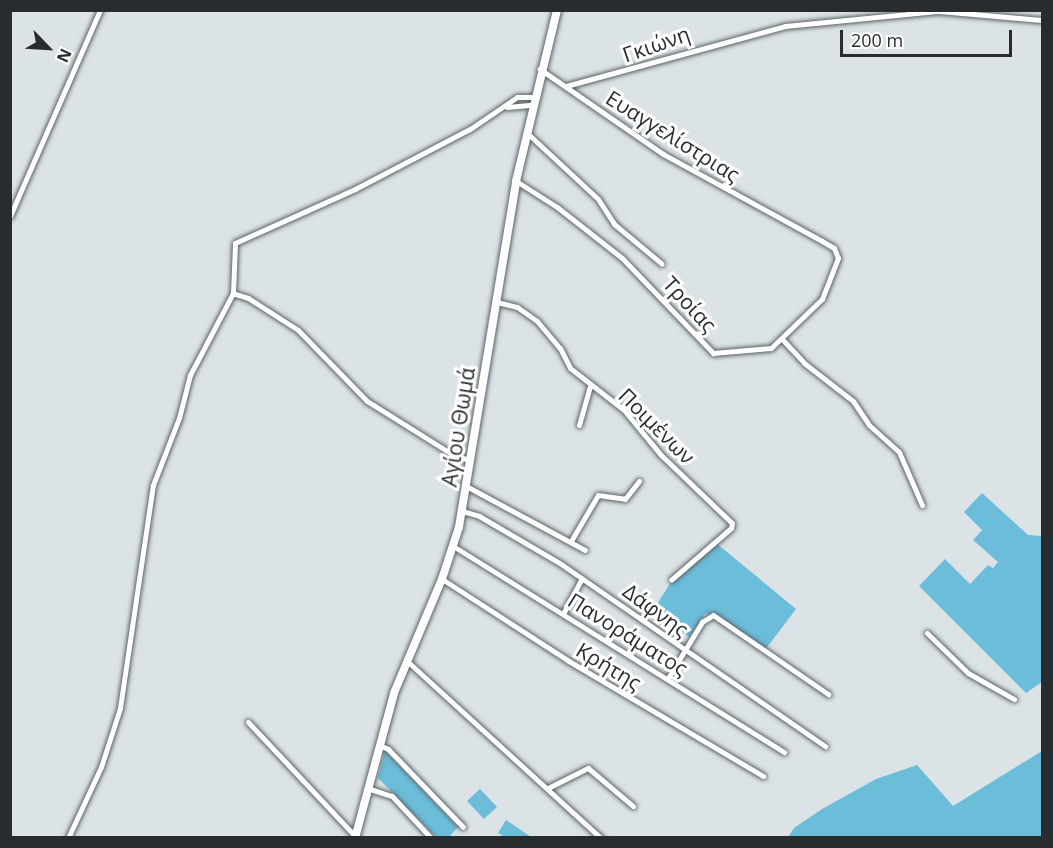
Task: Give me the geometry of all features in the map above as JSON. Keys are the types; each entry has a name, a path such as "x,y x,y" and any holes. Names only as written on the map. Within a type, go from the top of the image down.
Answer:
{"main road":[{"name":"Αγίου Θωμά","path":"355,837 378,745 407,661 442,579 462,511 516,181 540,69 557,10"}],"street":[{"path":"10,216 100,10"},
{"name":"Γκιώνη","path":"566,86 625,73 764,30 939,11 1042,20"},
{"name":"Ευαγγελίστριας","path":"540,69 663,154 792,224"},
{"path":"68,837 101,766 120,708 153,485 179,418 190,375 233,293 235,243 355,189 506,108 517,97 533,101"},
{"path":"526,132 598,199 614,224 662,264"},
{"name":"Τροίας","path":"516,181 550,202 622,258 713,352 771,348 822,299 838,258 834,248 792,224"},
{"path":"233,293 248,297 298,330 367,401 455,456 470,460"},
{"name":"Ποιμένων","path":"497,302 517,307 537,321 560,348 570,368 590,386 624,410 661,455 732,523 731,528 671,580"},
{"path":"782,339 804,363 853,401 869,424 899,452 922,505"},
{"path":"579,425 590,386"},
{"path":"571,541 598,495 625,499 639,481"},
{"path":"466,486 585,550"},
{"name":"Δάφνης","path":"462,511 479,516 582,578 684,651 825,746"},
{"name":"Πανοράματος","path":"453,546 564,612 784,752"},
{"path":"564,612 582,578"},
{"name":"Κρήτης","path":"442,579 567,660 763,776"},
{"path":"668,678 702,622 713,615 828,694"},
{"path":"927,633 968,673 1014,699"},
{"path":"407,661 601,837"},
{"path":"248,722 355,837"},
{"path":"378,745 388,749 463,827"},
{"path":"548,788 588,768 633,806"},
{"path":"367,788 392,796 431,837"}],"shaded area":[{"path":"982,493 1028,535 1042,536 1042,682 1026,693 919,586 945,559 970,584 988,565 993,568 998,562 973,540 982,530 964,512"},
{"path":"716,543 796,609 765,650 719,615 705,614 689,637 654,609 673,579"},
{"path":"385,751 458,827 449,837 436,837 378,778"},
{"path":"1042,751 1042,837 788,837 794,828 822,809 876,779 917,765 953,806"},
{"path":"480,789 497,807 484,819 467,801"},
{"path":"506,820 531,837 505,837 498,833"}]}
